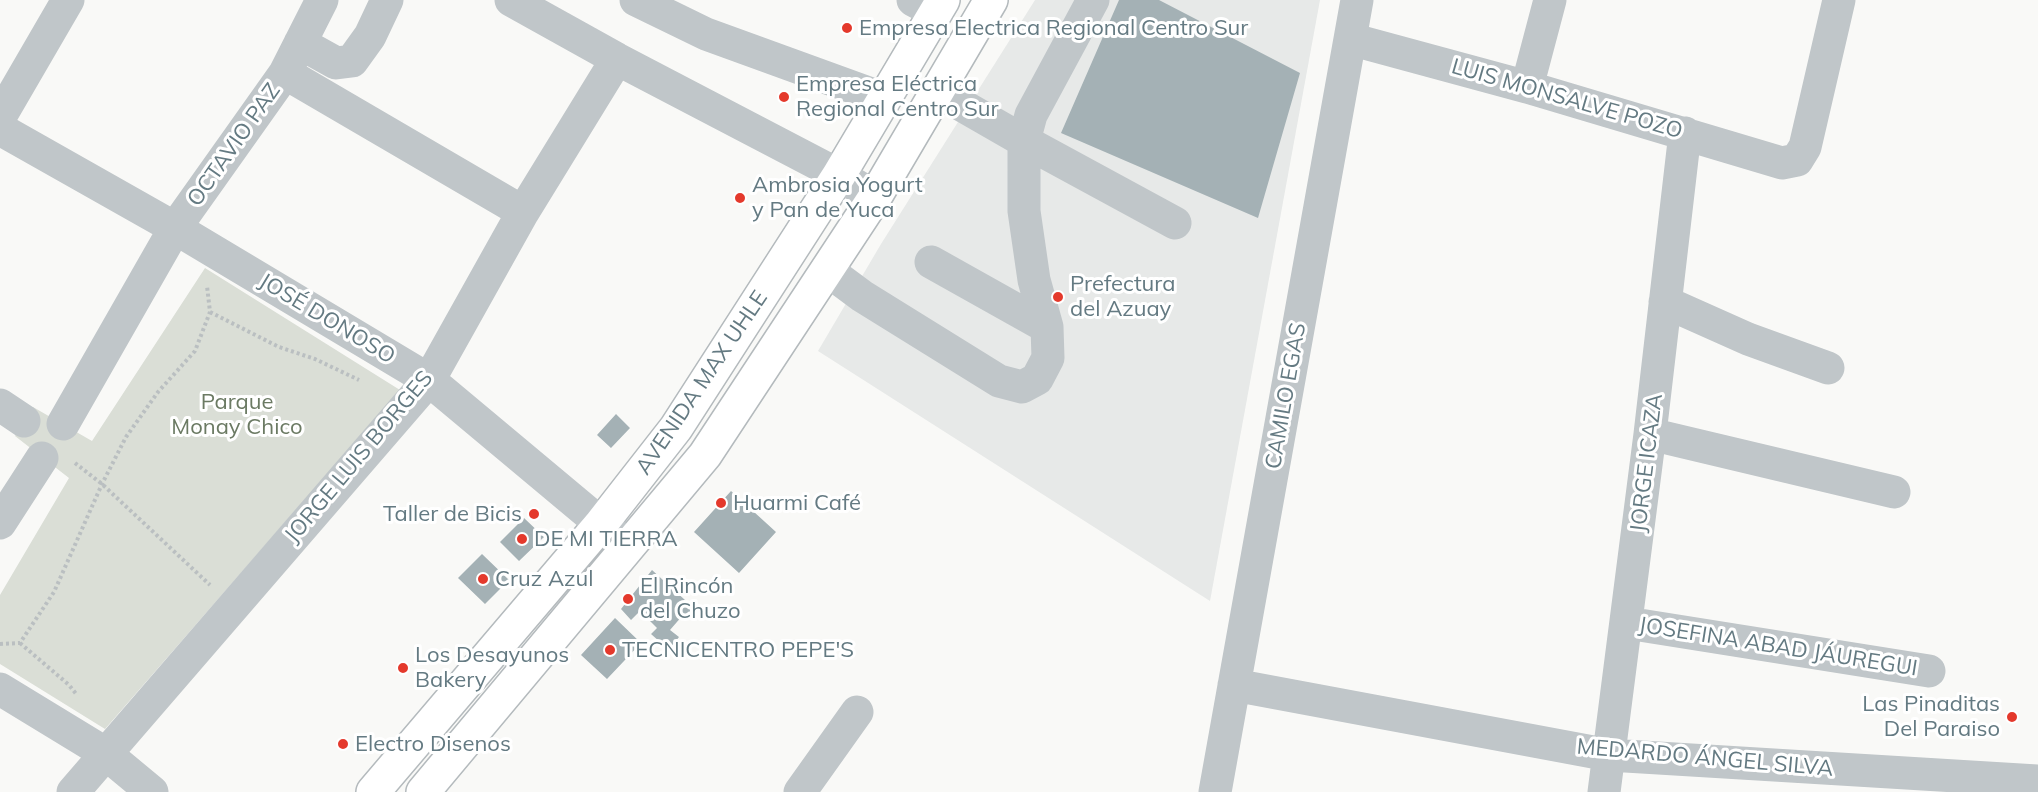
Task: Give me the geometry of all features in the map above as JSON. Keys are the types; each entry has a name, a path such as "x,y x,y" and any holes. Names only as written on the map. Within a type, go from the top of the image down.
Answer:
{"main road":[{"name":"AVENIDA MAX UHLE","path":"423,792 705,455 874,197 991,0"},
{"name":"AVENIDA MAX UHLE","path":"393,785 676,428 840,175 885,99 931,4"}],"street":[{"path":"0,117 68,0"},
{"path":"285,73 322,0"},
{"path":"300,43 336,63 352,61 370,36 387,0"},
{"path":"511,0 617,59 840,175 874,197"},
{"path":"636,0 706,34 885,99"},
{"path":"827,270 862,296 999,381 1022,387 1037,379 1048,358 1047,327 1034,280 1023,211 1024,141 1031,114 1093,0"},
{"name":"CAMILO EGAS","path":"1215,792 1358,0"},
{"path":"1527,87 1550,0"},
{"name":"LUIS MONSALVE POZO","path":"1350,39 1527,87 1782,163 1797,160 1805,147 1839,0"},
{"name":"JORGE LUIS BORGES","path":"72,792 429,380 523,212 617,59"},
{"name":"OCTAVIO PAZ","path":"63,424 175,228 285,73 523,212"},
{"path":"937,91 1175,223"},
{"name":"JOSÉ DONOSO","path":"0,129 175,228 429,380 629,547"},
{"name":"JORGE ICAZA","path":"1604,792 1627,623 1685,133"},
{"path":"931,262 1047,327"},
{"path":"1665,302 1748,339 1828,368"},
{"path":"1650,434 1894,492"},
{"path":"0,523 55,457"},
{"name":"JOSEFINA ABAD JÁUREGUI","path":"1627,623 1929,671"},
{"name":"MEDARDO ÁNGEL SILVA","path":"1234,685 1609,755 2038,782"},
{"path":"0,689 105,753 152,792"},
{"path":"800,792 857,712"}],"path":[{"path":"0,644 20,643 54,592 102,484 126,437 158,392 195,351 210,312 206,279"},
{"path":"210,312 279,347 315,359 365,383"},
{"path":"55,457 102,484 233,605"}],"shaded area":[{"name":"Prefectura del Azuay","path":"1035,0 1320,0 1210,601 818,351 881,244"}],"green space":[{"name":"Parque Monay Chico","path":"205,268 400,390 105,729 0,664 0,595 69,478 15,436 33,407 92,441"}],"building":[{"path":"1119,0 1159,0 1300,73 1258,218 1061,133"},
{"path":"616,414 630,428 611,448 597,435"},
{"path":"731,491 776,532 739,573 694,532"},
{"name":"DE MI TIERRA","path":"524,518 544,537 519,561 500,542"},
{"name":"Cruz Azul","path":"482,554 509,580 485,604 458,578"},
{"path":"652,570 696,610 689,620 683,615 670,630 679,637 669,650 651,634 657,628 640,611 631,620 621,609"},
{"name":"TECNICENTRO PEPE'S","path":"615,618 641,643 607,679 581,655"}],"place":[{"name":"Empresa Electrica Regional Centro Sur","path":"847,28"},
{"name":"Empresa Eléctrica Regional Centro Sur","path":"784,97"},
{"name":"Ambrosia Yogurt y Pan de Yuca","path":"740,198"},
{"name":"Prefectura del Azuay","path":"1058,297"},
{"name":"Huarmi Café","path":"721,503"},
{"name":"Taller de Bicis","path":"534,514"},
{"name":"DE MI TIERRA","path":"522,539"},
{"name":"Cruz Azul","path":"483,579"},
{"name":"El Rincón del Chuzo","path":"628,599"},
{"name":"TECNICENTRO PEPE'S","path":"610,650"},
{"name":"Los Desayunos Bakery","path":"403,668"},
{"name":"Las Pinaditas Del Paraiso","path":"2012,717"},
{"name":"Electro Disenos","path":"343,744"}]}
